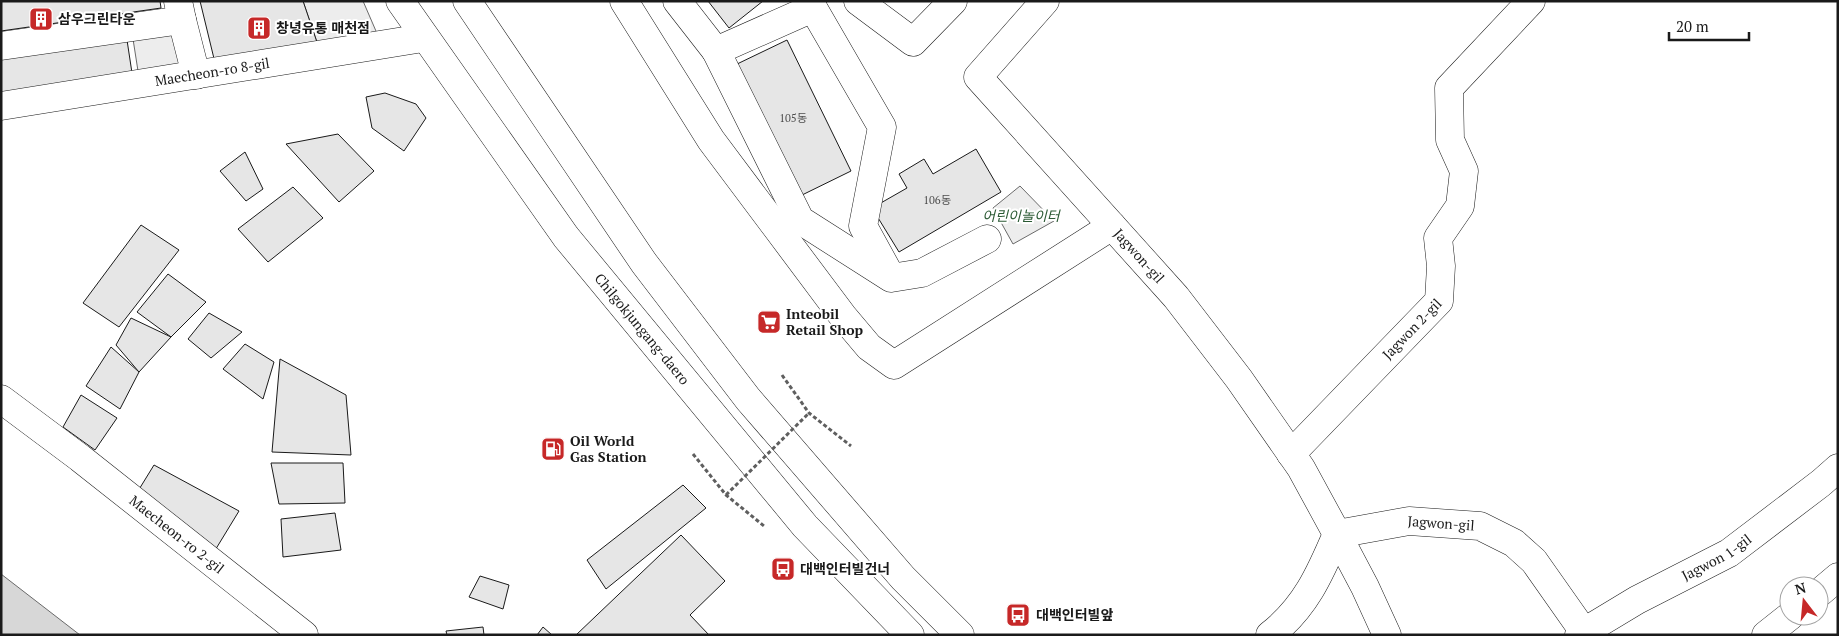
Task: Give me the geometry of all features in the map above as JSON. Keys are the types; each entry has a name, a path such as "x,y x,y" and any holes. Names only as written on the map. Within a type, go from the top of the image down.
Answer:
{"main road":[{"name":"Chilgokjungang-daero","path":"400,1 423,38 566,237 804,526 910,635"},
{"path":"467,1 644,263 748,399 903,578 960,635"},
{"path":"624,1 717,148 842,315 869,347 894,365 1112,226"},
{"path":"677,1 716,51 800,220 892,278 922,273 988,239"},
{"path":"858,1 913,42 953,1"},
{"name":"Jagwon-gil","path":"1045,1 978,77 1176,297 1238,379 1291,454 1336,534 1409,521 1480,526 1514,543 1534,561"},
{"name":"Jagwon 2-gil","path":"1291,454 1439,301 1440,266 1438,238 1460,206 1464,172 1450,140 1449,88 1531,1"},
{"path":"716,51 811,5 882,126 863,226 892,278"},
{"path":"1,46 180,10 196,74"},
{"name":"Maecheon-ro 8-gil","path":"1,106 423,38"},
{"name":"Maecheon-ro 2-gil","path":"1,400 49,435 304,635"},
{"name":"Jagwon 1-gil","path":"1534,561 1581,633 1637,600 1729,553 1838,468"},
{"path":"1270,635 1288,620 1318,578 1336,534"},
{"path":"1336,534 1365,587 1387,635"},
{"path":"1766,635 1779,625"}],"path":[{"path":"782,375 809,414 852,446"},
{"path":"726,495 809,414"},
{"path":"693,454 726,495 764,526"}],"shaded area":[{"path":"303,1 363,1 382,45 321,54"},
{"path":"178,32 184,64 138,71 133,39"},
{"name":"어린이놀이터","path":"1020,186 1054,221 1013,244 993,208"},
{"path":"1,574 80,635 1,635"}],"building":[{"name":"삼우그린타운","path":"1,1 160,1 161,8 1,31"},
{"name":"창녕유통 매천점","path":"200,1 303,1 321,54 217,71"},
{"path":"708,1 763,1 729,28"},
{"path":"127,40 132,73 1,93 1,59"},
{"path":"787,40 851,171 800,196 735,65"},
{"path":"385,93 416,104 426,118 404,151 372,128 366,97"},
{"path":"338,134 374,171 339,202 286,144"},
{"path":"976,149 1001,192 899,252 872,208 907,188 899,174 924,159 933,174"},
{"path":"245,152 263,189 246,201 220,171"},
{"path":"293,187 323,218 268,262 238,229"},
{"path":"141,225 179,250 119,327 83,303"},
{"path":"168,274 206,302 171,337 137,312"},
{"path":"209,313 242,332 211,358 188,339"},
{"path":"131,318 171,337 139,372 116,345"},
{"path":"245,344 274,362 263,399 223,369"},
{"path":"111,347 139,372 120,409 86,386"},
{"path":"280,359 346,395 351,455 272,452"},
{"path":"81,395 117,418 95,450 63,427"},
{"path":"271,463 343,463 345,503 279,504"},
{"path":"154,465 239,511 214,552 138,491"},
{"path":"683,485 706,508 606,589 587,560"},
{"path":"335,513 341,550 283,557 281,519"},
{"path":"681,535 725,581 690,615 709,635 576,635"},
{"path":"480,576 509,585 503,609 469,597"},
{"path":"483,627 484,635 447,635 446,631"},
{"path":"543,627 552,635 537,635"}],"place":[{"name":"삼우그린타운","path":"41,19"},
{"name":"창녕유통 매천점","path":"259,28"},
{"name":"Inteobil Retail Shop","path":"769,322"},
{"name":"Oil World Gas Station","path":"553,449"},
{"name":"대백인터빌건너","path":"783,569"},
{"name":"대백인터빌앞","path":"1018,615"}]}
